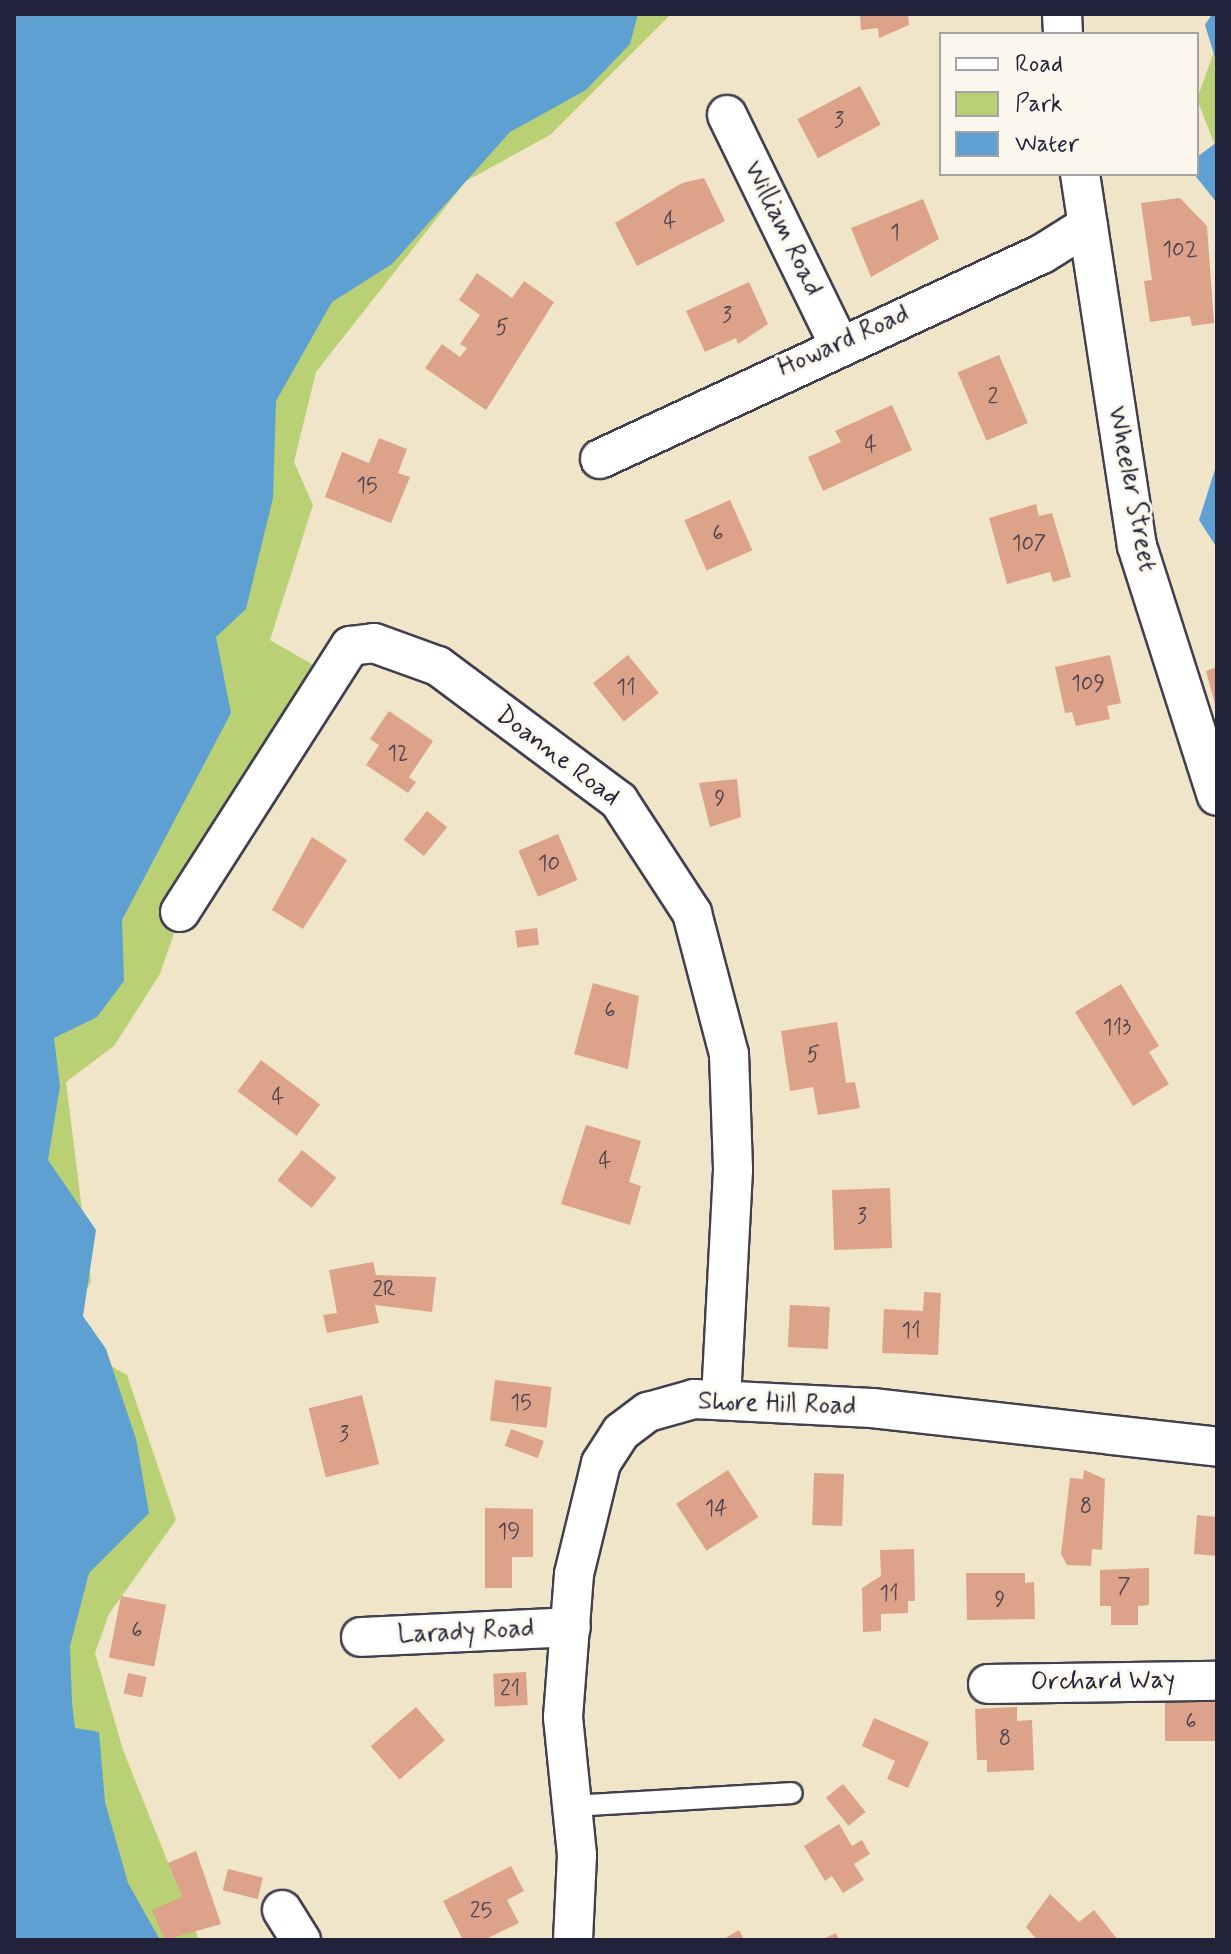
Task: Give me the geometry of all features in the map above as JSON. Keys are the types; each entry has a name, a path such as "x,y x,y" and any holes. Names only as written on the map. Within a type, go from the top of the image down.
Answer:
{"street":[{"name":"William Road","path":"727,115 838,343"},
{"name":"Wheeler Street","path":"1080,176 1137,546 1217,796"},
{"name":"Howard Road","path":"600,459 838,343 1042,254 1088,225"},
{"name":"Doanne Road","path":"180,912 350,646 374,643 438,666 619,801 692,913 729,1054 732,1231 721,1400"},
{"name":"Shore Hill Road","path":"573,1940 573,1806 563,1717 571,1627 587,1506 621,1432 648,1412 721,1400 872,1408 1217,1447"},
{"name":"Larady Road","path":"361,1637 571,1627"},
{"name":"Orchard Way","path":"988,1684 1217,1681"}],"lane":[{"path":"573,1806 792,1793"}],"green space":[{"path":"14,14 671,14 550,135 466,181 316,372 294,462 313,505 270,640 315,666 204,846 160,974 114,1046 66,1082 91,1282 65,1327 81,1349 127,1375 176,1520 109,1614 95,1653 123,1750 199,1940 124,1940 101,1913 64,1666 14,840"},
{"path":"1217,43 1217,151 1199,104 1199,93"}],"water":[{"path":"14,14 638,14 630,44 586,90 510,132 392,264 332,302 276,401 273,498 246,609 216,637 231,713 122,920 124,981 97,1017 54,1038 60,1086 48,1160 96,1230 83,1316 106,1349 136,1439 149,1513 89,1573 70,1646 72,1703 75,1728 99,1732 105,1802 128,1883 160,1940 14,1940"},
{"path":"1212,14 1217,14 1217,64 1205,25"},
{"path":"1217,142 1217,203 1196,176 1199,176 1199,156"},
{"path":"1217,463 1217,548 1199,520"}],"building":[{"path":"860,14 908,14 909,25 879,38 878,28 861,30"},
{"path":"860,86 881,125 818,158 797,119"},
{"path":"704,178 725,221 637,266 615,223 682,183"},
{"path":"1180,198 1207,226 1214,323 1192,326 1190,316 1150,322 1144,281 1152,280 1141,203"},
{"path":"923,199 939,239 871,277 851,228"},
{"path":"477,273 512,298 524,281 554,302 486,410 425,368 442,344 460,357 467,348 460,344 480,315 459,300"},
{"path":"749,282 768,324 738,344 736,338 705,352 686,311"},
{"path":"999,355 1028,423 986,441 958,373"},
{"path":"892,405 912,450 823,491 808,457 841,442 835,431"},
{"path":"379,438 407,449 398,473 410,477 391,523 325,497 342,452 369,463"},
{"path":"730,500 752,550 707,571 684,520"},
{"path":"1036,504 1039,516 1052,513 1071,577 1053,582 1050,572 1007,584 989,518"},
{"path":"628,655 659,693 624,721 593,683"},
{"path":"1110,655 1121,703 1107,706 1110,719 1076,726 1072,712 1065,713 1055,667"},
{"path":"1217,667 1217,708 1216,708 1206,671"},
{"path":"389,711 433,741 409,777 416,782 408,793 366,765 379,745 370,739"},
{"path":"737,779 741,817 710,827 699,783"},
{"path":"427,811 447,827 424,856 404,840"},
{"path":"558,834 578,880 538,897 518,851"},
{"path":"312,837 347,860 303,929 272,910"},
{"path":"537,928 539,945 517,948 515,931"},
{"path":"593,983 639,996 628,1069 574,1054"},
{"path":"1121,984 1159,1046 1149,1052 1169,1084 1133,1106 1075,1012"},
{"path":"837,1022 846,1083 855,1082 860,1108 818,1115 813,1087 790,1091 781,1031"},
{"path":"261,1060 320,1105 297,1136 238,1091"},
{"path":"586,1125 641,1141 629,1182 641,1186 630,1225 561,1204"},
{"path":"302,1150 336,1178 312,1208 277,1180"},
{"path":"890,1188 892,1248 834,1250 832,1190"},
{"path":"373,1262 376,1275 436,1277 432,1312 375,1305 379,1323 327,1333 323,1315 337,1313 329,1270"},
{"path":"924,1292 941,1293 938,1355 882,1353 884,1309 923,1311"},
{"path":"790,1305 830,1307 828,1349 788,1347"},
{"path":"495,1380 552,1387 547,1428 490,1421"},
{"path":"362,1395 379,1464 326,1477 309,1408"},
{"path":"511,1429 544,1441 538,1458 505,1446"},
{"path":"728,1470 758,1517 707,1551 676,1504"},
{"path":"1084,1470 1105,1479 1102,1550 1092,1549 1091,1566 1067,1565 1061,1554 1070,1478 1083,1479"},
{"path":"814,1473 844,1474 842,1526 812,1525"},
{"path":"485,1508 533,1509 533,1557 512,1557 512,1588 485,1588"},
{"path":"1197,1515 1217,1517 1217,1556 1194,1554"},
{"path":"914,1549 915,1601 908,1601 908,1613 881,1614 881,1631 863,1632 862,1588 881,1576 880,1550"},
{"path":"1149,1568 1149,1605 1138,1606 1138,1625 1111,1625 1111,1606 1100,1606 1100,1570"},
{"path":"966,1573 1025,1573 1025,1583 1034,1582 1035,1619 967,1620"},
{"path":"121,1596 166,1605 154,1667 109,1658"},
{"path":"526,1672 528,1705 495,1707 493,1674"},
{"path":"128,1673 147,1677 142,1697 124,1694"},
{"path":"1165,1701 1217,1701 1217,1741 1165,1741"},
{"path":"416,1707 445,1740 400,1780 371,1746"},
{"path":"1017,1707 1017,1721 1032,1720 1034,1770 987,1772 987,1760 977,1760 975,1709"},
{"path":"874,1718 929,1742 908,1788 887,1779 895,1761 862,1746"},
{"path":"843,1784 866,1812 849,1826 826,1798"},
{"path":"839,1824 852,1846 862,1840 870,1854 854,1864 864,1880 843,1893 832,1876 825,1881 804,1846"},
{"path":"196,1851 221,1924 165,1940 152,1910 182,1897 168,1863"},
{"path":"511,1866 524,1891 507,1900 519,1923 484,1940 463,1940 443,1901"},
{"path":"228,1869 263,1878 258,1899 223,1890"},
{"path":"1050,1894 1079,1922 1094,1910 1118,1940 1037,1940 1026,1927"},
{"path":"739,1930 744,1940 722,1940"},
{"path":"836,1933 839,1940 821,1940"}]}
